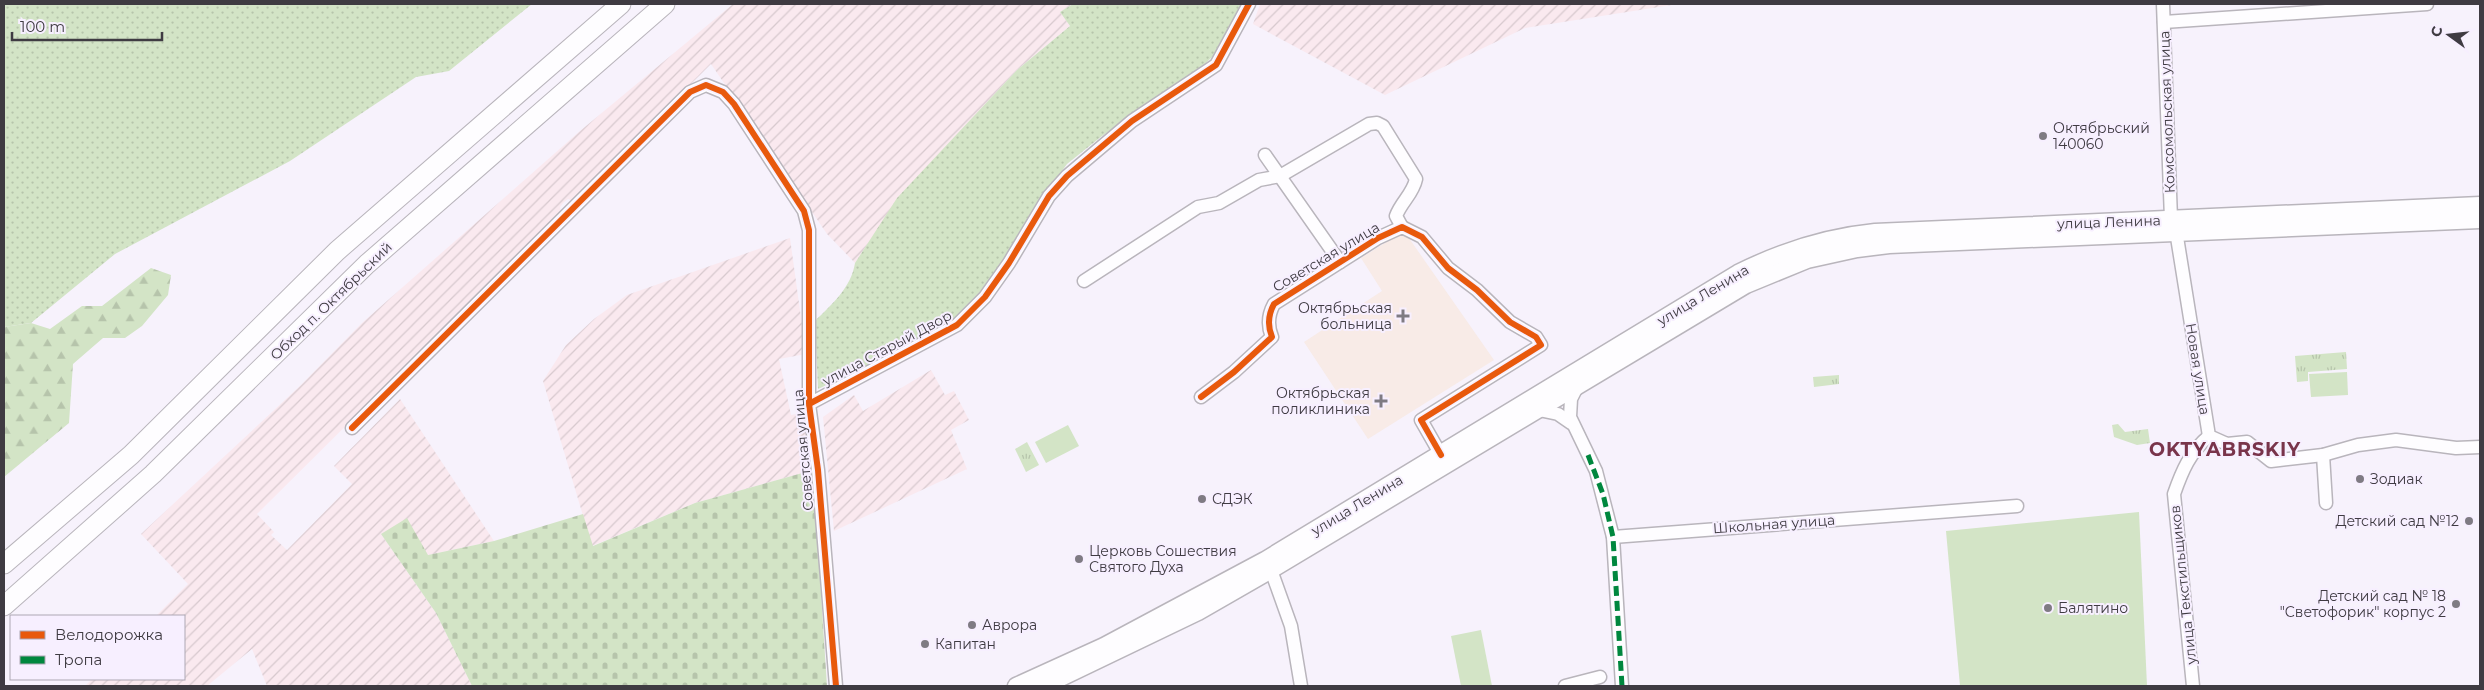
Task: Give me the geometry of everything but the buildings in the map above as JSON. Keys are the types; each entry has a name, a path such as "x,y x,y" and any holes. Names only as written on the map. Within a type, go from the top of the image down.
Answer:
{"highway":[{"path":"4,564 131,455 337,251 621,4"},
{"name":"Обход п. Октябрьский","path":"4,606 153,474 367,264 665,4"}],"main road":[{"name":"улица Ленина","path":"1044,686 1198,612 1540,410 1746,285 1776,272 1830,254 1889,245 2480,205"},
{"name":"улица Ленина","path":"1016,686 1104,646 1177,609 1265,560 1441,455 1738,273 1772,256 1805,244 1875,232 2480,220"}],"street":[{"name":"улица Старый Двор","path":"809,404 957,325 971,314 1009,263 1049,196 1067,176 1132,121 1216,65 1249,4"},
{"name":"Комсомольская улица","path":"2163,4 2174,225"},
{"path":"2164,22 2427,4"},
{"name":"Советская улица","path":"352,428 690,92 698,87 712,87 723,92 734,104 804,211 809,230 809,404 818,479 836,686"},
{"path":"1084,281 1198,207 1219,202 1259,180 1280,176 1369,124 1377,123 1384,126 1416,179 1414,188 1400,207 1396,216 1402,227"},
{"path":"1265,155 1340,262"},
{"name":"Новая улица","path":"2174,225 2209,436"},
{"name":"Советская улица","path":"1201,397 1234,372 1272,337 1268,328 1269,314 1274,304 1378,238 1402,227 1422,237 1448,268 1477,290 1510,322 1536,337 1542,345 1421,420 1441,455"},
{"path":"1577,387 1570,407 1571,423 1596,471 1613,537 1622,686"},
{"path":"1540,410 1558,414 1571,423"},
{"path":"2209,436 2227,444 2247,442 2270,461 2323,455 2358,445 2396,440 2456,448 2480,447"},
{"name":"улица Текстильщиков","path":"2193,686 2174,494 2184,466 2197,446 2209,436"},
{"path":"2323,455 2326,503"},
{"name":"Школьная улица","path":"1613,537 2017,506"},
{"path":"1271,570 1291,626 1301,686"},
{"path":"1565,686 1600,677"}],"shaded area":[{"path":"733,4 1073,4 1060,12 1070,26 1017,70 898,198 855,263 827,234 711,64 573,201 568,199 563,203 560,207 561,212 257,514 274,532 271,535 287,550 352,484 334,466 400,399 494,541 428,555 381,534 436,613 472,686 267,686 252,649 207,686 85,686 91,680 185,680 185,615 157,615 188,584 141,534 301,385 362,323 580,131"},
{"path":"1260,4 1678,4 1525,28 1385,95 1253,24"},
{"name":"Октябрьская больница","path":"1404,231 1494,360 1368,439 1304,342 1382,291 1361,258"},
{"path":"790,238 806,354 779,359 791,415 802,413 813,470 695,503 592,546 543,381 566,345 594,319 627,295"},
{"path":"931,370 945,395 954,391 969,420 951,430 967,469 834,531 823,417 854,395 863,411"}],"green space":[{"path":"4,4 532,4 449,71 416,77 290,161 115,254 31,323 4,327"},
{"path":"1073,4 1245,4 1217,52 1201,68 1102,136 1067,164 1046,193 1004,268 954,326 818,389 815,321 845,288 855,263 897,198 1017,70 1070,26 1060,12"},
{"path":"151,268 171,275 168,295 142,326 125,338 103,338 73,364 69,423 4,477 4,327 31,323 50,329 82,306 102,306"},
{"path":"2346,352 2347,369 2308,372 2308,381 2297,382 2295,356"},
{"path":"2347,372 2348,395 2311,397 2309,374"},
{"path":"1839,375 1839,384 1814,387 1813,377"},
{"path":"2118,424 2125,432 2148,429 2150,443 2137,445 2114,437 2112,425"},
{"path":"1068,425 1079,446 1046,463 1035,442"},
{"path":"1027,442 1039,465 1026,472 1015,449"},
{"path":"813,470 827,686 472,686 436,613 381,534 407,518 428,555 494,541 583,514 593,546 695,503"},
{"name":"Балятино","path":"2139,512 2147,686 1960,686 1946,531"},
{"path":"1481,630 1492,686 1461,686 1451,636"}],"marked path":[{"path":"1588,455 1603,494 1613,537 1622,686"}],"cycle path":[{"path":"809,404 957,325 985,297 1009,263 1049,196 1067,176 1132,121 1216,65 1249,4"},
{"path":"352,428 690,92 706,85 723,92 734,104 804,211 809,230 809,404 818,470 836,686"},
{"path":"1201,397 1234,372 1272,337 1269,320 1274,304 1378,238 1402,227 1422,237 1448,268 1477,290 1510,322 1536,337 1541,345 1421,420 1441,455"}],"place":[{"name":"Октябрьский 140060","path":"2043,136"},
{"name":"Октябрьская больница","path":"1403,316"},
{"name":"Октябрьская поликлиника","path":"1381,401"},
{"name":"Зодиак","path":"2360,479"},
{"name":"СДЭК","path":"1202,499"},
{"name":"Детский сад №12","path":"2469,521"},
{"name":"Церковь Сошествия Святого Духа","path":"1079,559"},
{"name":"Детский сад № 18 \"Светофорик\" корпус 2","path":"2456,604"},
{"name":"Балятино","path":"2048,608"},
{"name":"Аврора","path":"972,625"},
{"name":"Капитан","path":"925,644"}],"district":[{"name":"OKTYABRSKIY","path":"2225,449"}]}
